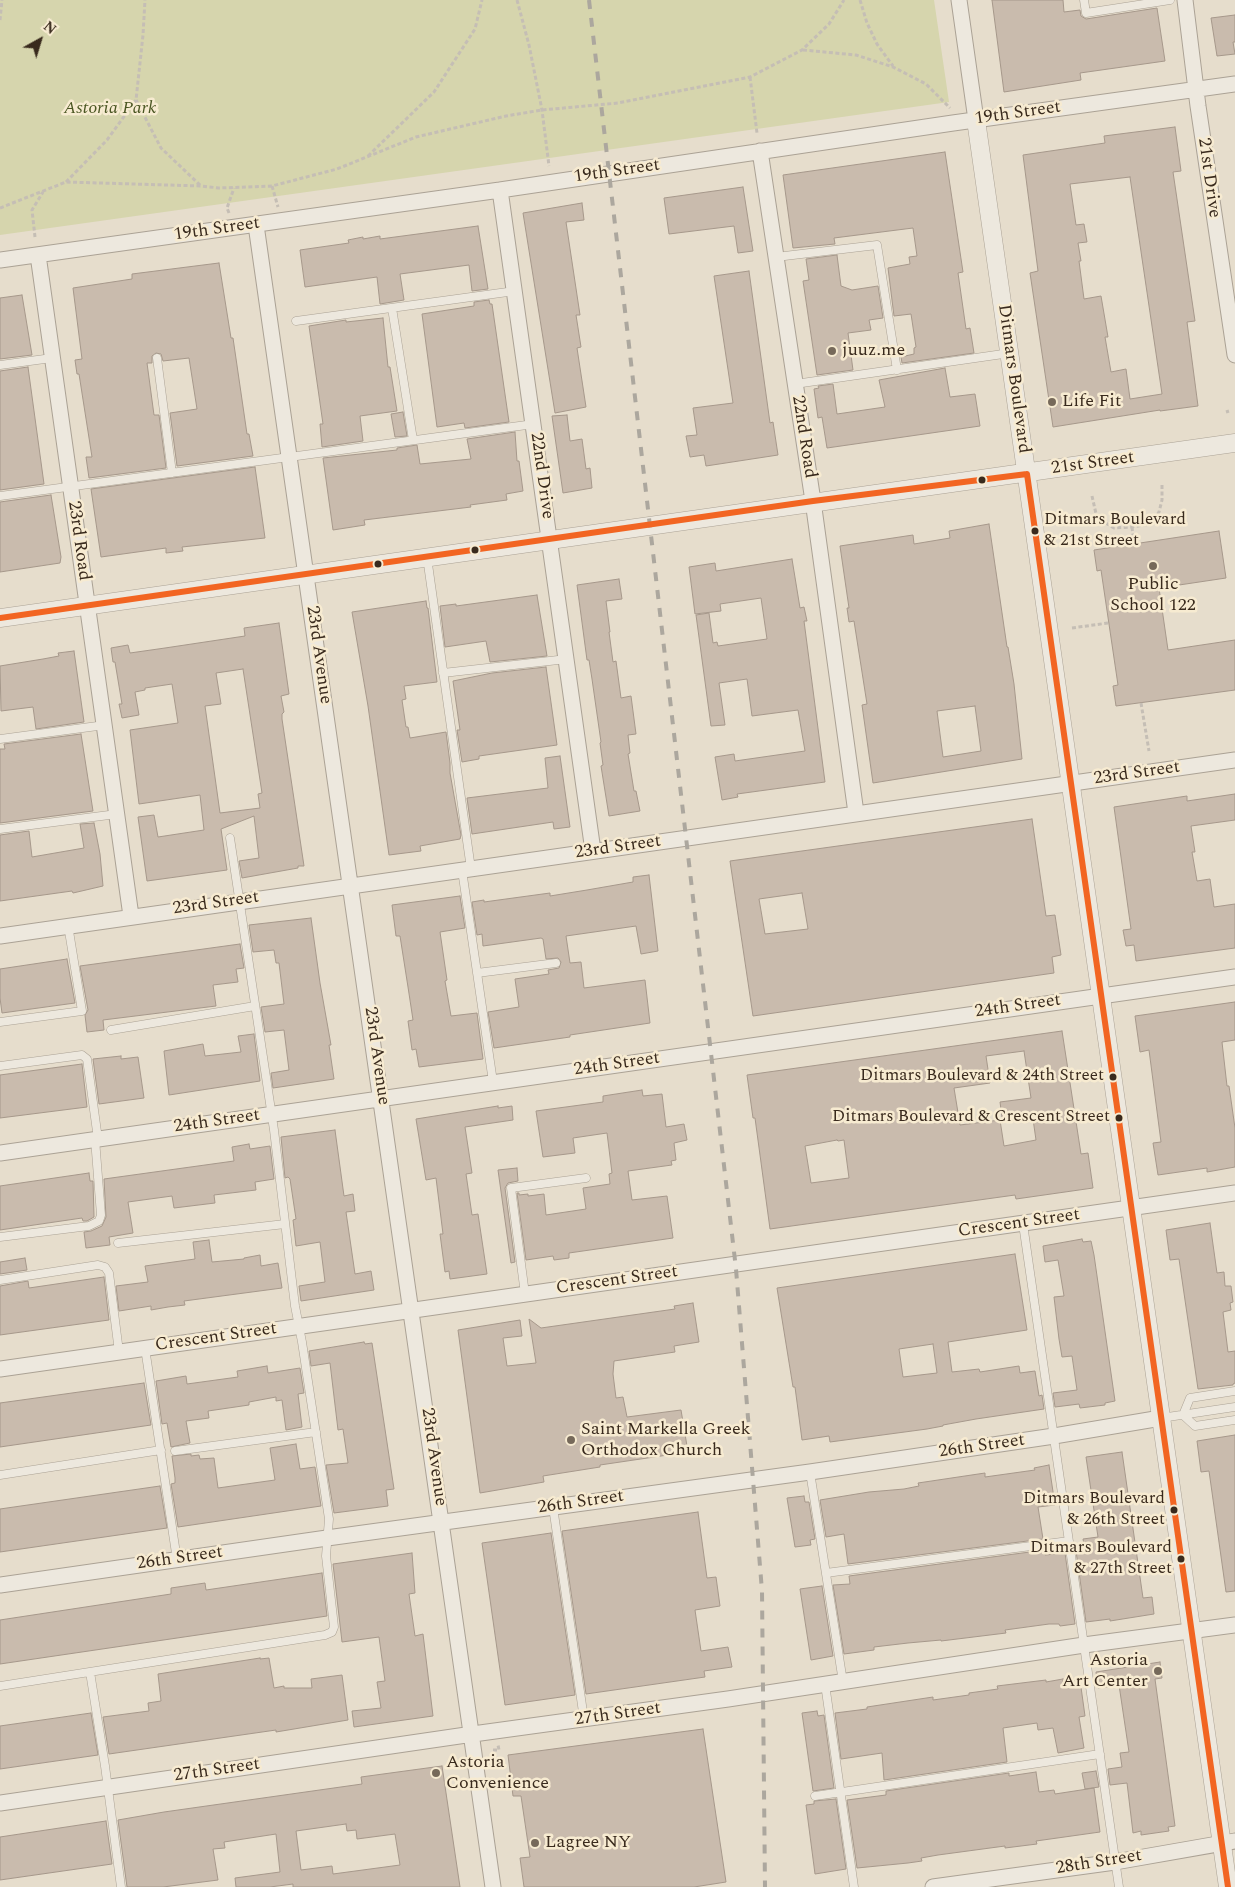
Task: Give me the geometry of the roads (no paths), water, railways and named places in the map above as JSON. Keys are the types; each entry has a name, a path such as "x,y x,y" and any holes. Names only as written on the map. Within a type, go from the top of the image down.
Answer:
{"street":[{"name":"Ditmars Boulevard","path":"959,0 1190,1631 1228,1842 1228,1887"},
{"name":"21st Drive","path":"1185,0 1196,90 1235,355"},
{"name":"19th Street","path":"0,260 1235,84"},
{"name":"22nd Road","path":"760,151 813,502 856,813"},
{"name":"22nd Drive","path":"500,190 593,851"},
{"name":"23rd Avenue","path":"256,224 473,1734 493,1887"},
{"name":"23rd Road","path":"38,255 132,916"},
{"name":"21st Street","path":"0,618 427,556 1027,474 1235,443"},
{"name":"23rd Street","path":"0,936 1235,760"},
{"name":"24th Street","path":"0,1153 1235,977"},
{"name":"Crescent Street","path":"0,1369 1235,1194"},
{"name":"26th Street","path":"0,1585 810,1472 1054,1436 1161,1418"},
{"name":"27th Street","path":"0,1803 1235,1625"},
{"name":"28th Street","path":"933,1887 1115,1862 1228,1842"}],"lane":[{"path":"1084,0 1086,13 1170,0"},
{"path":"776,257 877,245 897,370"},
{"path":"296,321 515,291"},
{"path":"392,308 413,440"},
{"path":"795,384 1010,353"},
{"path":"0,365 52,358"},
{"path":"157,358 172,473"},
{"path":"0,496 534,424"},
{"path":"427,556 467,869 477,973 493,1082"},
{"path":"443,673 567,659"},
{"path":"0,739 105,725"},
{"path":"0,830 117,814"},
{"path":"0,1686 325,1635 332,1632 334,1627 326,1556 329,1519 295,1306 271,1114 230,838"},
{"path":"0,1022 82,1011 68,925"},
{"path":"477,973 556,963"},
{"path":"111,1030 255,1006"},
{"path":"0,1066 82,1055 87,1059 96,1139 101,1215 99,1220 89,1226 0,1237"},
{"path":"525,1294 511,1188 586,1178"},
{"path":"118,1243 285,1224"},
{"path":"1023,1224 1119,1887"},
{"path":"0,1280 98,1266 105,1267 109,1273 119,1352"},
{"path":"145,1348 177,1560"},
{"path":"1183,1415 1190,1398 1235,1391"},
{"path":"1161,1418 1235,1407"},
{"path":"1183,1415 1195,1426 1235,1420"},
{"path":"176,1451 316,1432"},
{"path":"0,1475 161,1450"},
{"path":"810,1472 843,1682"},
{"path":"552,1507 584,1719"},
{"path":"826,1573 1069,1541"},
{"path":"90,1672 121,1887"},
{"path":"825,1684 854,1887"},
{"path":"815,1796 1100,1754"}],"railway":[{"path":"589,0 736,1269 762,1591 765,1887"}],"place":[{"name":"juuz.me","path":"832,351"},
{"name":"Life Fit","path":"1052,402"},
{"name":"Ditmars Boulevard & 21st Street","path":"1035,531"},
{"name":"Public School 122","path":"1153,566"},
{"name":"Ditmars Boulevard & 24th Street","path":"1113,1077"},
{"name":"Ditmars Boulevard & Crescent Street","path":"1119,1118"},
{"name":"Saint Markella Greek Orthodox Church","path":"571,1440"},
{"name":"Ditmars Boulevard & 26th Street","path":"1174,1510"},
{"name":"Ditmars Boulevard & 27th Street","path":"1181,1559"},
{"name":"Astoria Art Center","path":"1158,1671"},
{"name":"Astoria Convenience","path":"436,1773"},
{"name":"Lagree NY","path":"535,1843"}],"park label":[{"name":"Astoria Park","path":"110,109"}]}
